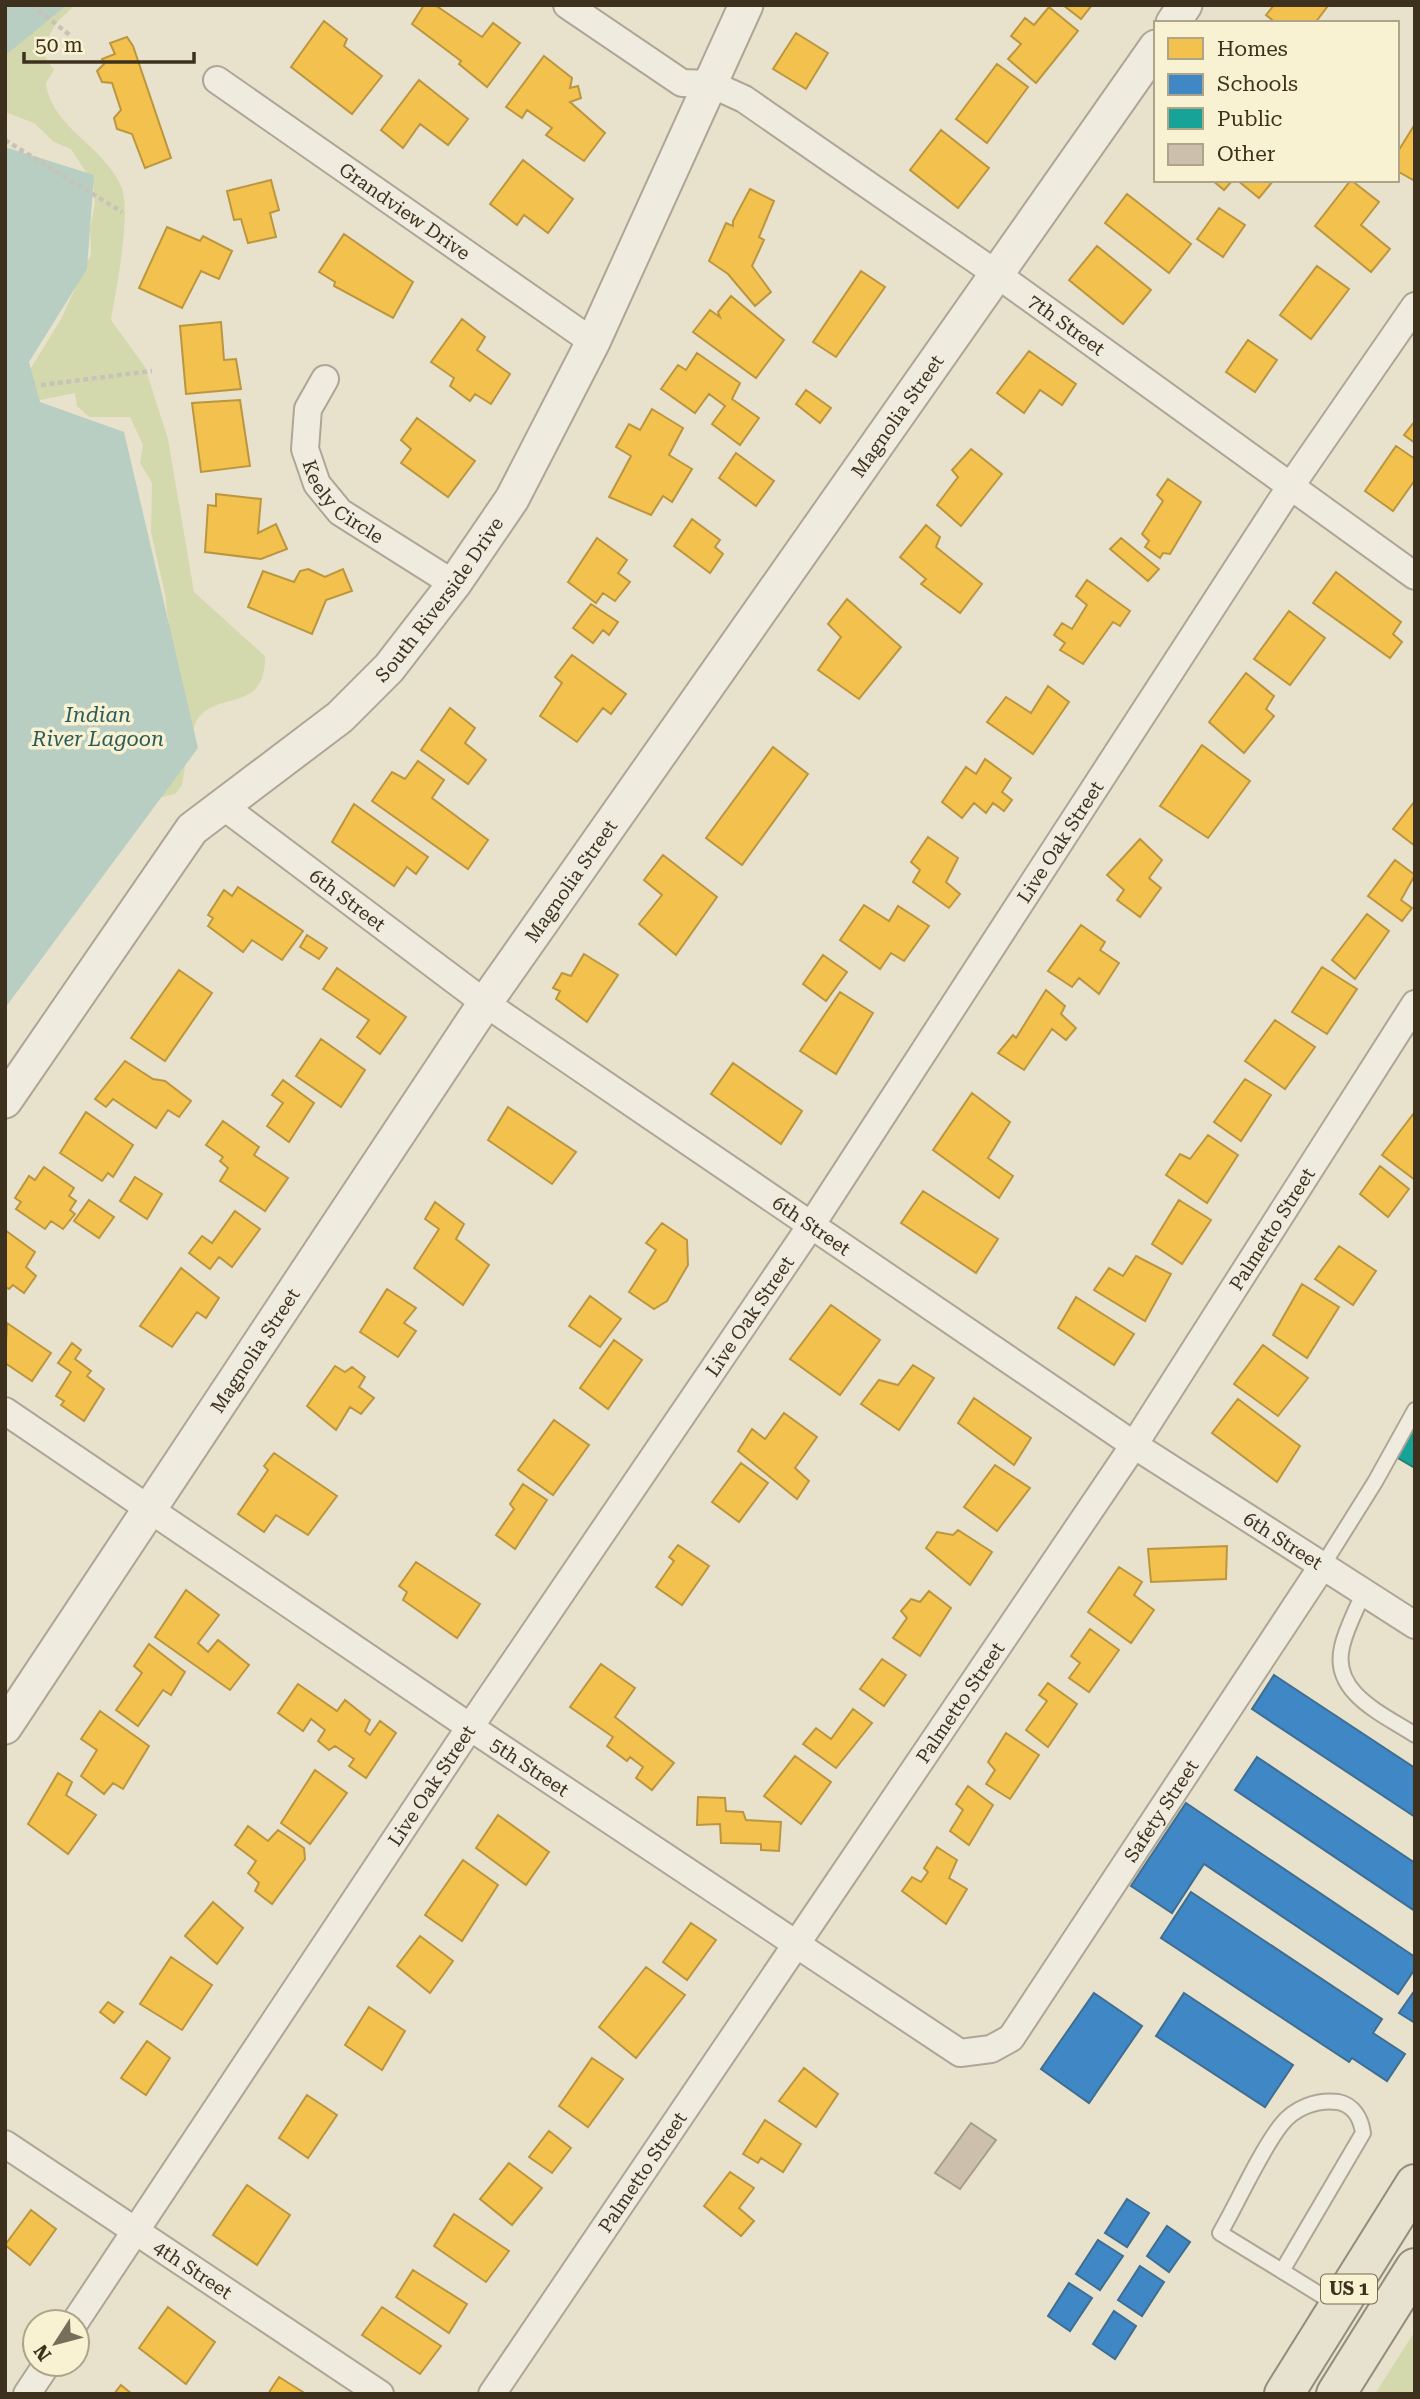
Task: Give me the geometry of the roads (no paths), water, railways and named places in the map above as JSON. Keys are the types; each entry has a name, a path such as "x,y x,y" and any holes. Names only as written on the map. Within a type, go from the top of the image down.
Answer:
{"main road":[{"name":"US 1","path":"1284,2394 1415,2183"},
{"name":"US 1","path":"1336,2394 1415,2268"}],"street":[{"name":"7th Street","path":"567,5 682,83 711,84 744,99 998,275 1415,576"},
{"name":"South Riverside Drive","path":"5,1101 192,829 340,717 389,668 454,584 512,499 593,342 746,5"},
{"path":"1174,21 1185,5"},
{"name":"Magnolia Street","path":"5,1727 485,1003 1154,50"},
{"name":"Grandview Drive","path":"217,80 593,342"},
{"name":"Live Oak Street","path":"84,2308 470,1727 812,1224 1290,487 1415,306"},
{"name":"Keely Circle","path":"325,379 308,409 307,422 305,449 317,484 340,512 454,584"},
{"name":"6th Street","path":"223,806 485,1003 1134,1445 1415,1625"},
{"name":"Palmetto Street","path":"492,2394 1134,1445 1415,1004"},
{"name":"5th Street","path":"5,1411 470,1727 960,2053 991,2049"},
{"name":"Safety Street","path":"991,2049 1011,2038 1323,1565"},
{"name":"4th Street","path":"5,2144 380,2394"},
{"path":"1335,2311 1370,2340"},
{"path":"27,2394 38,2378"}],"lane":[{"path":"1323,1565 1375,1482 1415,1410"},
{"path":"1364,1591 1342,1648 1341,1672 1352,1692 1415,1735"},
{"path":"1282,2270 1363,2133 1360,2118 1345,2103 1327,2100 1304,2106 1282,2124 1220,2233 1282,2270 1335,2311"}],"water":[{"path":"5,5 67,5 7,54 5,118"},
{"name":"Indian River Lagoon","path":"5,147 94,175 87,269 29,362 40,402 124,432 198,748 5,1008"}]}
